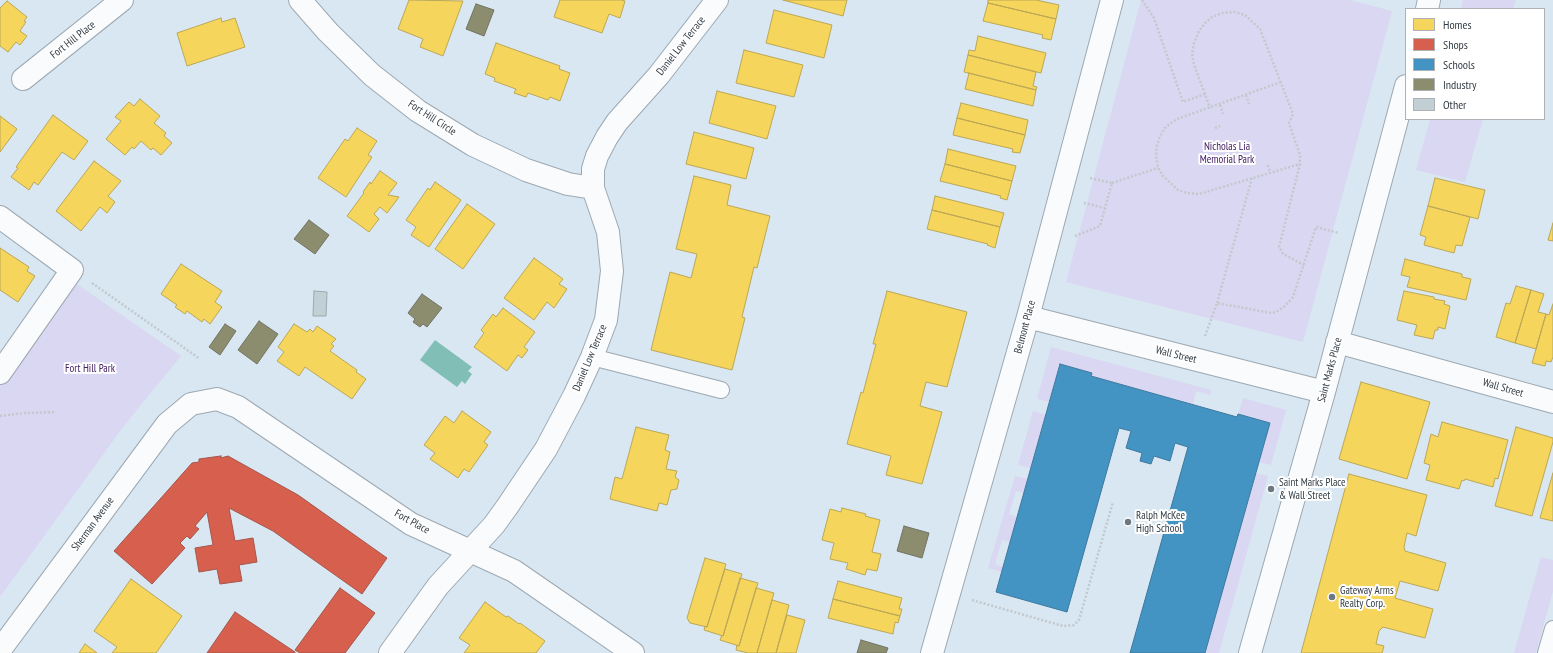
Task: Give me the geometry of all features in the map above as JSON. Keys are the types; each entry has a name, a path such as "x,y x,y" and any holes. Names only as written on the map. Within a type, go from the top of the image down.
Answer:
{"street":[{"name":"Fort Hill Place","path":"22,79 122,0"},
{"name":"Fort Hill Circle","path":"300,0 328,32 372,75 418,111 473,145 526,170 568,184 593,188"},
{"name":"Daniel Low Terrace","path":"390,653 438,586 498,520 546,450 574,396 592,357 606,320 612,272 608,232 593,188 593,169 597,156 617,122 659,75 717,0"},
{"name":"Belmont Place","path":"932,653 1028,317 1112,0"},
{"name":"Saint Marks Place","path":"1250,653 1338,342 1405,90"},
{"path":"0,217 72,270 0,373"},
{"name":"Wall Street","path":"1028,317 1324,392"},
{"name":"Wall Street","path":"1338,342 1553,402"},
{"name":"Fort Place","path":"191,404 217,399 238,407 411,524 514,571 633,653"},
{"name":"Sherman Avenue","path":"0,650 167,424 191,404"}],"lane":[{"path":"592,357 721,390"},
{"path":"1546,653 1553,629"}],"path":[{"path":"1142,0 1154,18 1183,102 1205,94"},
{"path":"1210,108 1194,65 1192,54 1194,43 1199,31 1212,17 1222,13 1235,12 1245,15 1260,29 1293,114 1287,124 1300,155 1300,164 1279,245 1283,254 1304,266"},
{"path":"1281,82 1220,105 1177,119 1165,128 1160,136 1156,156 1158,168 1170,184 1178,190 1187,193 1199,194 1300,164"},
{"path":"1246,95 1249,104"},
{"path":"1220,105 1223,114"},
{"path":"1215,128 1220,126"},
{"path":"1228,164 1232,162"},
{"path":"1268,165 1270,173"},
{"path":"1090,178 1112,183 1158,168"},
{"path":"1205,337 1252,178"},
{"path":"1075,236 1100,226 1112,183"},
{"path":"1083,203 1105,208"},
{"path":"1216,303 1271,313 1276,312 1289,303 1293,297 1316,227 1340,233"},
{"path":"72,270 200,359"},
{"path":"0,416 25,413 56,412"},
{"path":"972,600 1063,626 1074,625 1079,620 1113,502"}],"green space":[{"name":"Nicholas Lia Memorial Park","path":"1141,0 1350,0 1392,11 1303,342 1066,282"},
{"path":"1463,0 1516,0 1513,8 1461,8"},
{"path":"1430,120 1483,120 1465,182 1416,170"},
{"name":"Fort Hill Park","path":"74,282 181,356 123,427 0,597 0,387"},
{"path":"1051,347 1211,390 1210,395 1196,391 1193,404 1091,376 1092,373 1060,364 1050,402 1037,399"},
{"path":"1243,398 1286,410 1271,465 1259,462 1270,423 1238,414"},
{"path":"1033,411 1046,415 1031,468 1018,465"},
{"path":"1256,473 1268,476 1219,653 1205,653"},
{"path":"1015,476 1028,479 1024,493 1016,491 1009,514 1017,517 1010,542 1002,540 995,564 1003,567 1002,572 988,568"},
{"path":"1541,557 1553,560 1553,591 1536,653 1514,653"}],"shaded area":[{"path":"435,340 472,367 468,371 472,374 465,384 462,381 457,387 420,360"}],"building: Homes":[{"path":"409,0 463,1 443,56 420,47 423,39 398,29"},
{"path":"560,0 625,1 620,18 609,14 602,33 554,17"},
{"path":"783,0 847,0 843,16"},
{"path":"988,0 1036,0 1059,5 1056,19 988,3"},
{"path":"7,1 27,17 24,21 26,22 20,31 27,36 20,45 16,42 8,52 0,46 0,8"},
{"path":"988,3 1056,19 1051,40 1042,38 1043,35 983,21"},
{"path":"774,10 832,25 824,58 766,43"},
{"path":"221,18 222,22 235,18 245,47 187,66 177,33"},
{"path":"978,36 1046,53 1041,73 968,55 969,50 975,51"},
{"path":"496,43 560,66 559,69 570,73 560,101 550,97 548,100 528,93 526,97 514,93 516,89 494,81 495,78 485,74"},
{"path":"744,50 803,65 794,97 736,83"},
{"path":"968,55 1036,72 1033,86 1037,87 1036,90 964,72"},
{"path":"969,73 1036,90 1033,106 965,89"},
{"path":"717,91 776,106 767,139 709,123"},
{"path":"140,99 160,116 154,123 166,133 164,136 172,143 161,155 153,148 151,150 141,141 134,149 132,147 125,155 106,139 121,121 115,117 129,102 134,106"},
{"path":"961,103 1028,120 1025,135 957,118"},
{"path":"53,115 88,141 74,160 62,152 38,185 34,182 29,190 11,177 18,168 16,167"},
{"path":"0,116 17,129 0,152"},
{"path":"957,118 1025,135 1020,153 1012,152 1013,149 953,135"},
{"path":"357,128 377,141 368,155 372,157 346,197 318,178 345,139 348,141"},
{"path":"694,132 754,148 746,179 686,164"},
{"path":"948,149 1016,166 1012,181 945,164"},
{"path":"94,161 121,181 108,196 115,202 107,213 100,207 81,231 56,211"},
{"path":"945,164 1012,181 1007,200 1000,198 1001,196 940,181"},
{"path":"380,171 397,183 388,195 399,197 387,213 380,207 374,214 379,219 369,232 347,216 370,182 371,184"},
{"path":"694,176 731,185 727,205 770,216 757,268 754,267 742,317 745,318 732,370 651,350 670,272 691,278 697,254 676,249"},
{"path":"1435,178 1485,190 1478,219 1428,206"},
{"path":"435,182 461,200 429,247 411,235 416,227 406,220 428,188 430,190"},
{"path":"935,196 1004,213 1000,227 932,210"},
{"path":"467,204 495,224 463,269 435,249"},
{"path":"1428,206 1470,217 1462,246 1456,245 1454,253 1424,245 1426,237 1420,235"},
{"path":"932,210 1000,227 995,248 987,245 988,244 927,229"},
{"path":"1553,223 1553,241 1548,240"},
{"path":"0,248 29,267 27,271 35,276 18,302 0,290"},
{"path":"534,258 563,279 559,284 567,289 554,308 547,302 534,320 504,298"},
{"path":"1405,259 1462,274 1462,277 1471,279 1466,300 1407,287 1410,277 1401,275"},
{"path":"181,264 222,291 215,302 222,307 210,324 204,319 202,322 187,311 185,314 175,307 177,305 161,294"},
{"path":"1516,286 1531,290 1515,343 1496,337 1506,303 1510,304"},
{"path":"1531,290 1544,294 1538,312 1546,314 1536,349 1515,343"},
{"path":"887,291 967,312 947,387 926,382 920,406 942,412 922,484 886,475 891,456 847,444 876,344 873,344"},
{"path":"1404,291 1434,297 1434,299 1445,301 1444,304 1450,306 1445,329 1438,327 1438,330 1435,330 1433,339 1414,335 1417,325 1397,320"},
{"path":"1553,304 1553,357 1551,362 1546,361 1545,366 1532,363 1546,314 1549,315"},
{"path":"503,308 535,332 524,347 528,350 522,358 518,355 507,371 474,347 484,333 481,330 493,314 496,317"},
{"path":"294,324 307,332 310,329 313,332 317,326 336,339 331,344 334,346 330,351 357,370 356,372 366,379 352,399 305,367 299,376 277,361 284,352 278,347"},
{"path":"1361,382 1430,402 1407,479 1339,459"},
{"path":"462,411 491,432 484,442 488,445 469,472 464,469 458,478 430,459 435,453 424,445 445,416 454,423"},
{"path":"1442,422 1508,440 1498,479 1495,478 1493,487 1465,479 1464,481 1462,480 1459,489 1426,480 1430,465 1424,463 1431,434 1438,437"},
{"path":"636,427 669,435 665,450 670,452 666,469 677,471 675,477 679,480 677,489 671,490 667,505 659,503 657,511 610,499 615,477 622,479"},
{"path":"1516,427 1553,438 1532,516 1495,506"},
{"path":"1553,473 1553,521 1540,518"},
{"path":"1349,474 1427,495 1416,536 1407,533 1404,547 1405,551 1446,563 1438,591 1400,581 1395,598 1433,609 1425,638 1383,627 1379,631 1376,644 1384,646 1382,653 1301,653"},
{"path":"842,508 866,514 865,516 880,520 872,552 881,554 877,571 867,569 865,575 846,569 848,563 830,559 834,543 822,540 830,509 841,512"},
{"path":"705,558 726,564 707,627 690,623 687,618"},
{"path":"725,569 742,574 723,636 704,630 705,626 707,627"},
{"path":"740,578 758,583 739,646 720,640 722,635 723,636"},
{"path":"131,579 182,616 156,653 112,653 117,647 94,631"},
{"path":"838,581 902,598 899,609 902,609 900,616 833,599"},
{"path":"756,588 774,593 757,653 748,653 736,650 737,645 739,646"},
{"path":"833,599 900,616 898,623 895,622 893,634 828,618"},
{"path":"772,600 789,605 776,653 757,653"},
{"path":"485,602 506,617 508,616 519,624 520,623 545,641 536,653 464,653 470,645 459,638"},
{"path":"787,615 805,620 796,653 776,653"},
{"path":"85,644 97,653 79,653"}],"building: Shops":[{"path":"221,456 221,458 228,456 298,495 387,558 362,594 273,531 229,508 235,541 253,538 257,562 239,565 242,581 220,584 217,569 199,572 195,548 213,545 207,512 195,526 199,529 190,539 187,536 180,543 185,548 152,584 114,551 192,463 199,462 199,459"},
{"path":"340,588 375,613 345,653 300,653 295,650"},
{"path":"235,612 295,652 295,653 207,653"}],"building: Schools":[{"path":"1060,364 1092,373 1091,376 1237,417 1238,414 1270,423 1205,653 1130,653 1188,447 1175,443 1170,461 1154,456 1151,464 1140,461 1142,453 1126,448 1131,431 1119,428 1067,612 996,592"}],"building: Industry":[{"path":"476,4 494,10 484,36 466,29"},
{"path":"309,220 329,235 315,254 294,239"},
{"path":"422,294 442,308 427,327 423,324 420,327 413,322 415,319 408,313"},
{"path":"259,321 278,334 257,364 238,350"},
{"path":"225,324 236,331 220,355 209,347"},
{"path":"904,526 929,533 922,558 897,551"},
{"path":"861,640 888,648 886,653 857,653"}],"building: Other":[{"path":"314,291 327,292 326,316 313,316"}],"place":[{"name":"Saint Marks Place & Wall Street","path":"1271,489"},
{"name":"Ralph McKee High School","path":"1128,522"},
{"name":"Gateway Arms Realty Corp.","path":"1332,597"}]}
